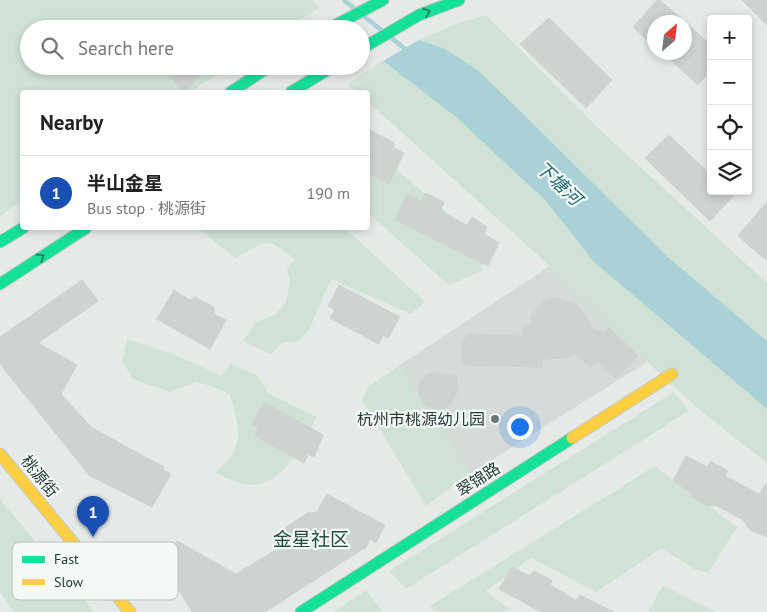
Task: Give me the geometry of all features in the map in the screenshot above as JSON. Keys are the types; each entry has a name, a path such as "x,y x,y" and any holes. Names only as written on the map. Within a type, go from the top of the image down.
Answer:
{"street":[{"path":"346,20 384,0"},
{"path":"370,44 419,15 459,0"},
{"path":"234,90 256,75"},
{"path":"294,90 319,75"},
{"path":"0,242 20,230"},
{"path":"0,284 83,230"},
{"name":"翠锦路","path":"301,612 672,374"},
{"name":"桃源街","path":"0,454 72,542"},
{"name":"桃源街","path":"120,600 130,612"}],"shaded area":[{"name":"杭州市桃源幼儿园","path":"550,266 647,362 471,473 398,366"}],"green space":[{"path":"0,0 312,0 320,7 300,20 20,20 20,75 217,75 193,90 20,90 20,202 0,216"},
{"path":"486,15 599,129 767,283 767,341 669,258 443,48 419,40 453,25"},
{"path":"383,61 456,117 546,201 593,261 767,409 767,463 702,412 647,362 550,266 370,104 370,90 354,90 347,84 361,75 370,75 370,69"},
{"path":"370,147 488,248 481,271 449,285 370,215"},
{"path":"200,230 347,230 425,302 411,314 331,279 309,330 298,342 284,342 270,354 243,341 256,322 275,315 286,302 290,281 287,270 295,259 272,243 261,244 235,258"},
{"path":"127,339 176,355 221,376 231,364 257,375 268,393 317,417 299,449 279,474 267,482 252,485 235,482 215,472 232,455 238,437 238,428 230,395 215,387 196,382 170,392 133,379 122,361"},
{"path":"398,366 471,473 426,506 362,400 367,388"},
{"path":"674,392 689,411 406,589 389,571"},
{"path":"655,466 737,527 708,573 694,569 662,548 596,592 531,558 486,591 510,609 504,612 437,612 430,606"},
{"path":"0,499 36,542 12,542 12,600 84,600 94,612 14,612 0,592"},
{"path":"663,585 716,612 648,612"},
{"path":"366,590 383,612 333,612"}],"water":[{"path":"419,40 443,48 478,70 669,258 767,341 767,409 593,261 546,201 456,117 383,61"}],"building":[{"path":"657,0 660,0 677,15 647,15 647,40 633,27"},
{"path":"742,0 767,0 767,25"},
{"path":"549,18 612,80 586,108 520,44"},
{"path":"692,28 707,41 707,75 698,85 671,60 692,60"},
{"path":"170,75 202,75 185,90 181,90"},
{"path":"370,130 394,143 394,148 404,153 389,184 370,174"},
{"path":"669,135 707,171 707,195 734,195 710,221 645,158"},
{"path":"426,193 444,202 440,211 467,225 472,217 487,227 484,234 499,243 488,266 395,220 407,194 422,202"},
{"path":"767,202 767,261 738,236"},
{"path":"82,280 98,301 38,343 77,365 61,394 92,428 164,467 163,470 171,474 152,507 89,475 0,364 0,337"},
{"path":"339,285 400,317 388,338 383,335 379,344 330,318 335,310 328,306"},
{"path":"174,290 190,300 195,297 214,307 214,314 226,320 210,349 157,319"},
{"path":"554,297 576,304 585,314 589,325 603,333 609,328 638,356 616,378 598,362 591,367 575,354 566,358 542,359 542,367 463,365 461,344 469,334 524,336 523,326 531,326 531,317 537,308 544,301"},
{"path":"436,373 456,376 458,391 450,405 442,409 431,409 422,402 418,392 421,380 428,374"},
{"path":"264,402 323,435 314,457 308,454 304,463 255,436 258,428 252,424"},
{"path":"686,456 707,467 710,461 728,471 725,476 759,494 767,482 767,537 750,530 743,520 717,506 708,506 694,498 689,491 673,481"},
{"path":"327,494 385,525 376,543 370,539 366,547 265,612 192,612 178,588 177,541 236,574 282,546 275,535 307,513 317,512"},
{"path":"512,567 530,576 534,571 552,580 550,585 576,600 580,595 614,612 541,612 499,589"}],"waterway":[{"name":"下塘河","path":"344,0 356,10"},
{"name":"下塘河","path":"362,15 368,20"},
{"name":"下塘河","path":"370,21 384,32"},
{"name":"下塘河","path":"390,37 409,52"}],"traffic: fast":[{"path":"345,20 383,0"},
{"path":"370,44 419,15 459,0"},
{"path":"234,90 256,75"},
{"path":"294,90 319,75"},
{"path":"0,242 20,230"},
{"path":"0,284 83,230"},
{"path":"301,612 572,438"}],"traffic: slow":[{"path":"572,438 672,374"},
{"path":"0,454 72,542"},
{"path":"120,600 130,612"}],"place":[{"name":"杭州市桃源幼儿园","path":"495,419"},
{"name":"半山金星","path":"93,537"}],"district":[{"name":"金星社区","path":"311,539"}]}
